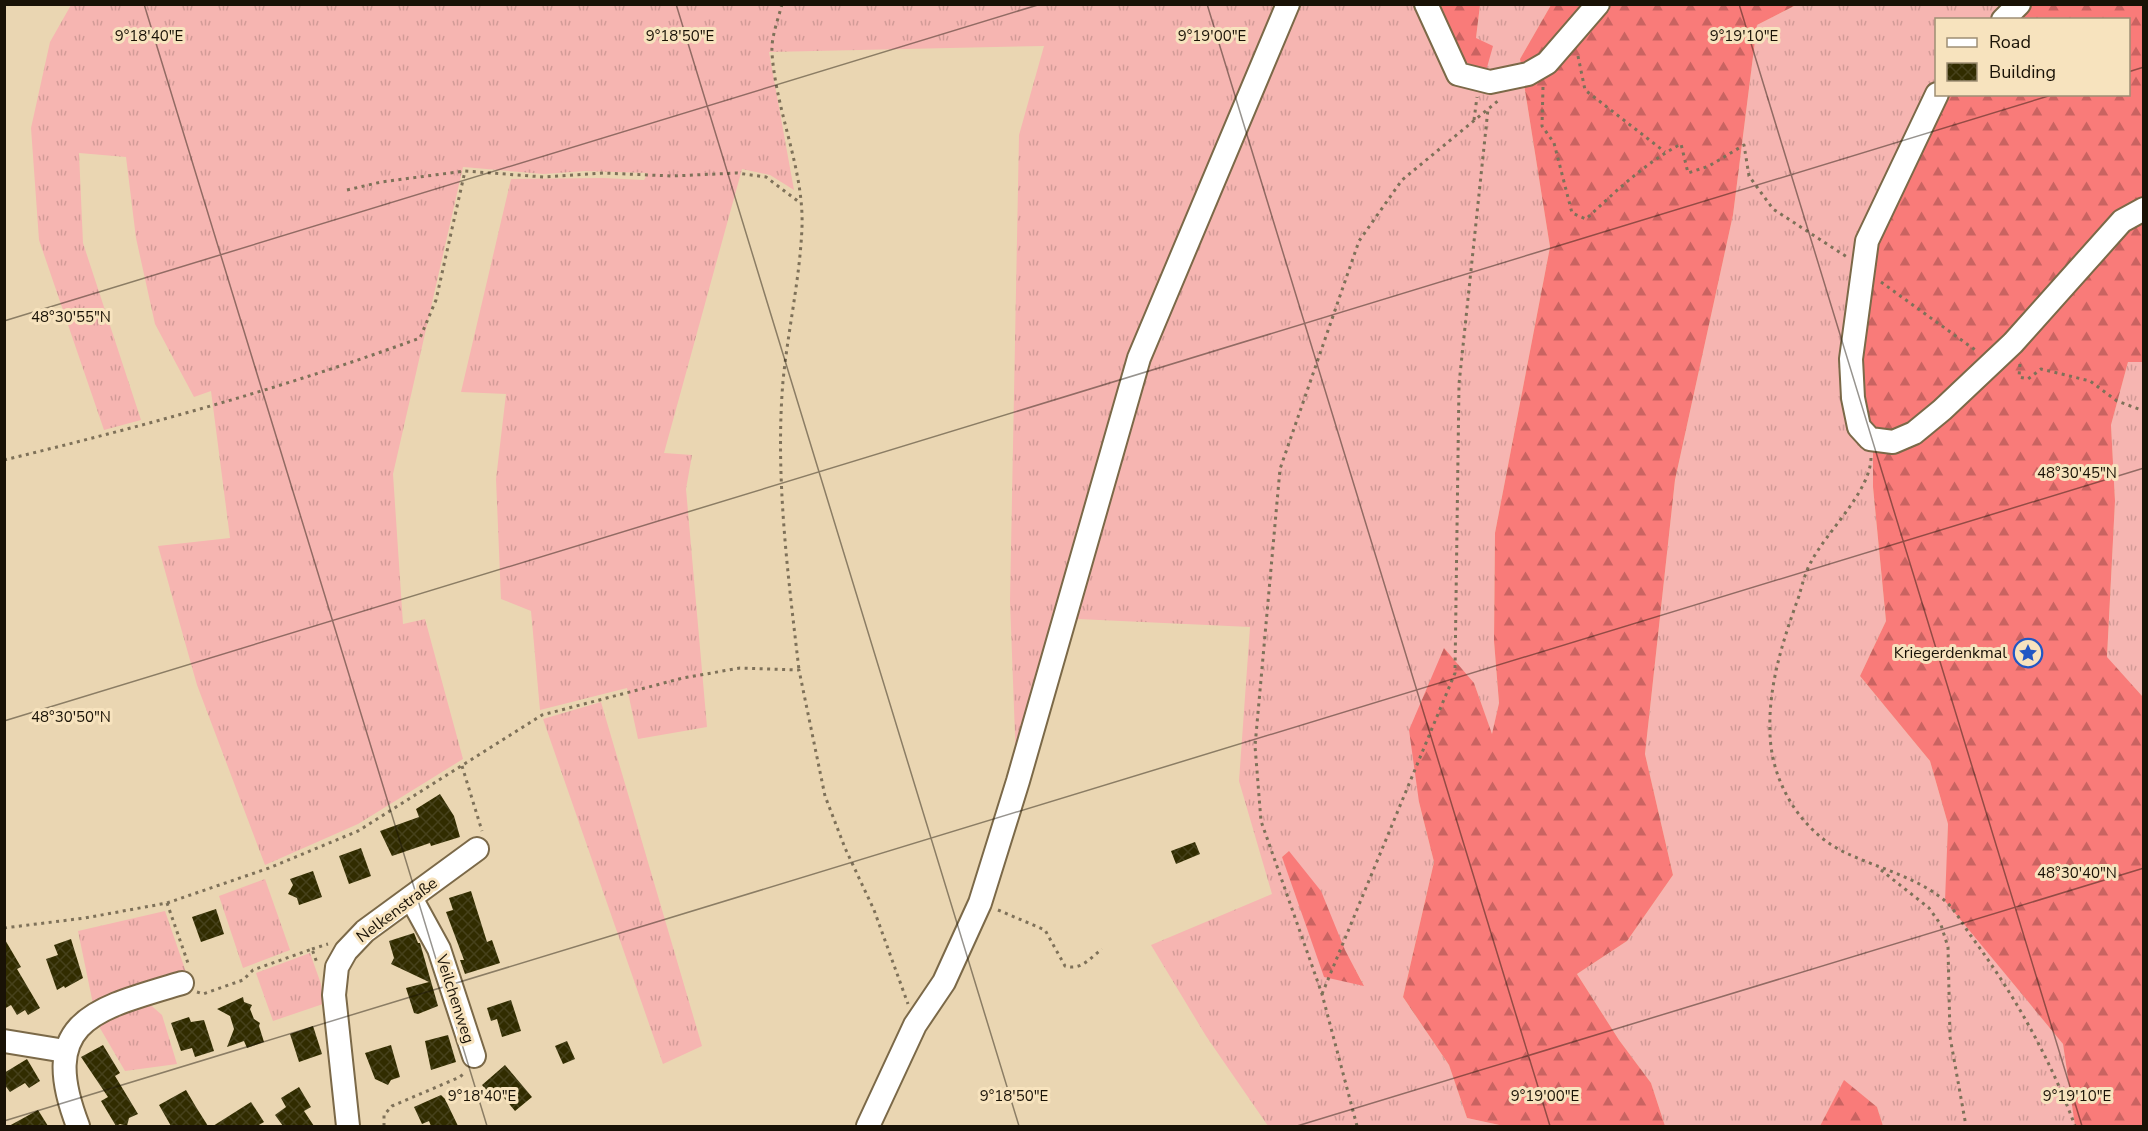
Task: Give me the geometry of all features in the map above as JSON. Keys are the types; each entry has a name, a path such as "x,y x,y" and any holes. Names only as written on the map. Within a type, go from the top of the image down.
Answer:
{"street":[{"path":"868,1126 915,1025 944,982 980,903 1018,781 1139,358 1288,4"},
{"path":"1426,4 1458,74 1490,82 1528,74 1547,63 1598,4"},
{"path":"2005,18 2019,4"},
{"path":"1936,96 1867,241 1851,359 1852,398 1859,427 1870,439 1893,442 1914,433 1942,410 2013,343 2122,221 2144,208"},
{"name":"Nelkenstraße","path":"348,1126 334,981 337,967 352,943 477,849"},
{"name":"Veilchenweg","path":"411,898 439,949 474,1056"},
{"path":"78,1126 63,1080 65,1051 86,1020 102,1010 182,983"},
{"path":"4,1041 65,1051"}],"path":[{"path":"782,4 772,51 802,226 783,381 781,437 785,546 799,670 825,796 845,848 874,910 915,1025"},
{"path":"1570,64 1578,56 1584,90 1665,152"},
{"path":"1544,80 1542,126 1554,142 1572,213 1586,219 1628,181 1665,152 1681,144 1688,173 1709,166 1744,145 1749,176 1773,209 1863,269"},
{"path":"1322,994 1455,673 1459,384 1488,109"},
{"path":"1357,1126 1322,994 1261,821 1255,746 1280,469 1359,241 1402,180 1474,120"},
{"path":"346,190 381,182 465,171 544,177 603,173 672,176 737,173 766,177 799,202"},
{"path":"4,460 137,428 262,391 420,338 436,300 465,171"},
{"path":"1886,286 1977,351"},
{"path":"2022,378 2028,379 2042,369 2090,381 2117,401 2144,411"},
{"path":"1870,439 1871,469 1868,477 1810,562 1778,659 1770,734 1776,769 1787,798 1807,825 1844,852 1912,881 1946,901 2006,982 2061,1089 2075,1126"},
{"path":"4,927 85,918 167,903 269,868 358,831 542,715 694,676 740,668 799,670"},
{"path":"462,766 482,833 477,849"},
{"path":"1877,866 1929,908 1941,925 1948,947 1950,1037 1966,1126"},
{"path":"167,903 191,973 182,983 190,990 203,994 243,980 253,970 324,945"},
{"path":"980,903 1045,930 1065,966 1073,969 1081,966 1102,949"},
{"path":"312,949 323,979 334,981"},
{"name":"Veilchenweg","path":"384,1126 384,1115 392,1106 460,1077 474,1056"}],"green space":[{"path":"1440,4 1463,61 1476,38 1480,5 1551,5 1520,59 1550,247 1495,533 1494,641 1499,703 1492,735 1474,683 1419,802 1434,862 1403,997 1449,1065 1467,1118 1504,1126 1268,1126 1206,1036 1151,945 1272,894 1239,781 1250,627 1078,619 1016,762 1010,601 1019,135 1044,46 769,52 794,190 770,175 742,169 664,453 692,455 686,489 707,727 638,739 627,688 540,710 531,611 501,599 496,479 506,394 461,392 511,179 644,180 648,173 585,171 544,174 463,167 393,474 403,624 425,619 463,759 358,824 265,865 197,685 158,546 230,538 211,391 194,397 155,324 136,238 126,157 79,153 83,243 141,420 104,430 39,240 31,128 50,42 71,5","holes":["1289,852 1364,985 1282,857"]},
{"path":"1440,5 1480,5 1476,38 1493,46 1486,71 1463,61"},
{"path":"1551,5 1796,5 1757,25 1733,215 1675,480 1645,754 1673,875 1627,941 1577,974 1619,1040 1651,1083 1665,1126 1504,1126 1467,1118 1449,1065 1403,997 1434,862 1419,802 1409,730 1444,648 1474,683 1492,734 1499,703 1494,641 1495,533 1550,247 1520,59"},
{"path":"1796,5 2004,5 1992,18 1935,18 1936,96 1873,429 1873,487 1886,621 1860,676 1930,761 1948,824 1946,901 2063,1044 2075,1126 1883,1126 1877,1107 1844,1081 1820,1126 1665,1126 1651,1083 1619,1040 1577,974 1627,941 1673,875 1645,754 1675,480 1733,215 1757,25"},
{"path":"2004,5 2143,5 2143,362 2128,362 2111,425 2115,501 2107,657 2143,697 2143,1126 2075,1126 2063,1044 1945,901 1948,824 1930,761 1860,676 1886,621 1873,487 1873,429 1861,407 1859,244 1935,96 2130,96 2130,18 1992,18"},
{"path":"2128,362 2143,362 2143,697 2107,658 2115,501 2111,425"},
{"path":"601,702 702,1046 663,1064 543,719"},
{"path":"1289,851 1321,891 1345,950 1364,986 1324,977 1282,857"},
{"path":"265,879 290,950 243,968 219,896"},
{"path":"165,911 186,972 93,1004 78,931"},
{"path":"310,953 321,984 323,1004 273,1021 256,973"},
{"path":"146,1001 162,1015 177,1064 125,1071 97,1023"},
{"path":"1844,1080 1877,1107 1883,1126 1820,1126"}],"building":[{"path":"440,794 454,816 460,837 431,846 430,843 392,856 380,831 419,817 416,809"},
{"path":"1195,842 1200,854 1176,864 1171,851"},
{"path":"361,848 371,876 349,884 339,856"},
{"path":"313,871 322,897 299,905 297,898 288,894 293,885 290,879"},
{"path":"471,891 487,942 492,940 500,963 465,974 460,960 464,960 446,912 453,910 449,898"},
{"path":"216,909 224,934 201,942 192,917"},
{"path":"414,933 420,943 438,1006 418,1014 414,1013 406,988 429,982 391,964 394,958 389,941"},
{"path":"4,938 21,967 17,969 40,1008 28,1015 25,1010 17,1015 11,1005 4,1009"},
{"path":"71,939 83,978 57,990 46,959 58,955 54,945"},
{"path":"243,997 244,1002 252,1005 250,1009 254,1019 260,1023 264,1042 247,1048 244,1041 227,1047 234,1029 230,1016 217,1009"},
{"path":"511,1000 521,1031 502,1037 497,1019 491,1021 487,1008"},
{"path":"189,1017 191,1022 204,1020 214,1051 195,1057 192,1048 181,1051 171,1023"},
{"path":"313,1026 322,1054 299,1062 290,1034"},
{"path":"448,1035 456,1062 431,1070 425,1041"},
{"path":"567,1041 575,1059 563,1064 555,1046"},
{"path":"103,1045 120,1073 115,1076 138,1114 129,1118 127,1126 120,1124 116,1126 101,1101 108,1097 81,1057"},
{"path":"391,1045 400,1077 391,1080 388,1085 375,1079 365,1053"},
{"path":"27,1059 40,1081 29,1088 25,1083 10,1092 4,1084 4,1073"},
{"path":"505,1065 532,1097 515,1111 500,1093 493,1098 482,1085"},
{"path":"299,1087 311,1107 304,1111 314,1126 283,1126 275,1115 286,1107 281,1098"},
{"path":"186,1090 208,1126 171,1126 159,1105"},
{"path":"441,1095 458,1126 431,1126 429,1121 422,1124 414,1107"},
{"path":"251,1102 264,1122 257,1126 213,1126"},
{"path":"38,1110 48,1126 9,1126"}],"place":[{"name":"Kriegerdenkmal","path":"2028,653"}]}
